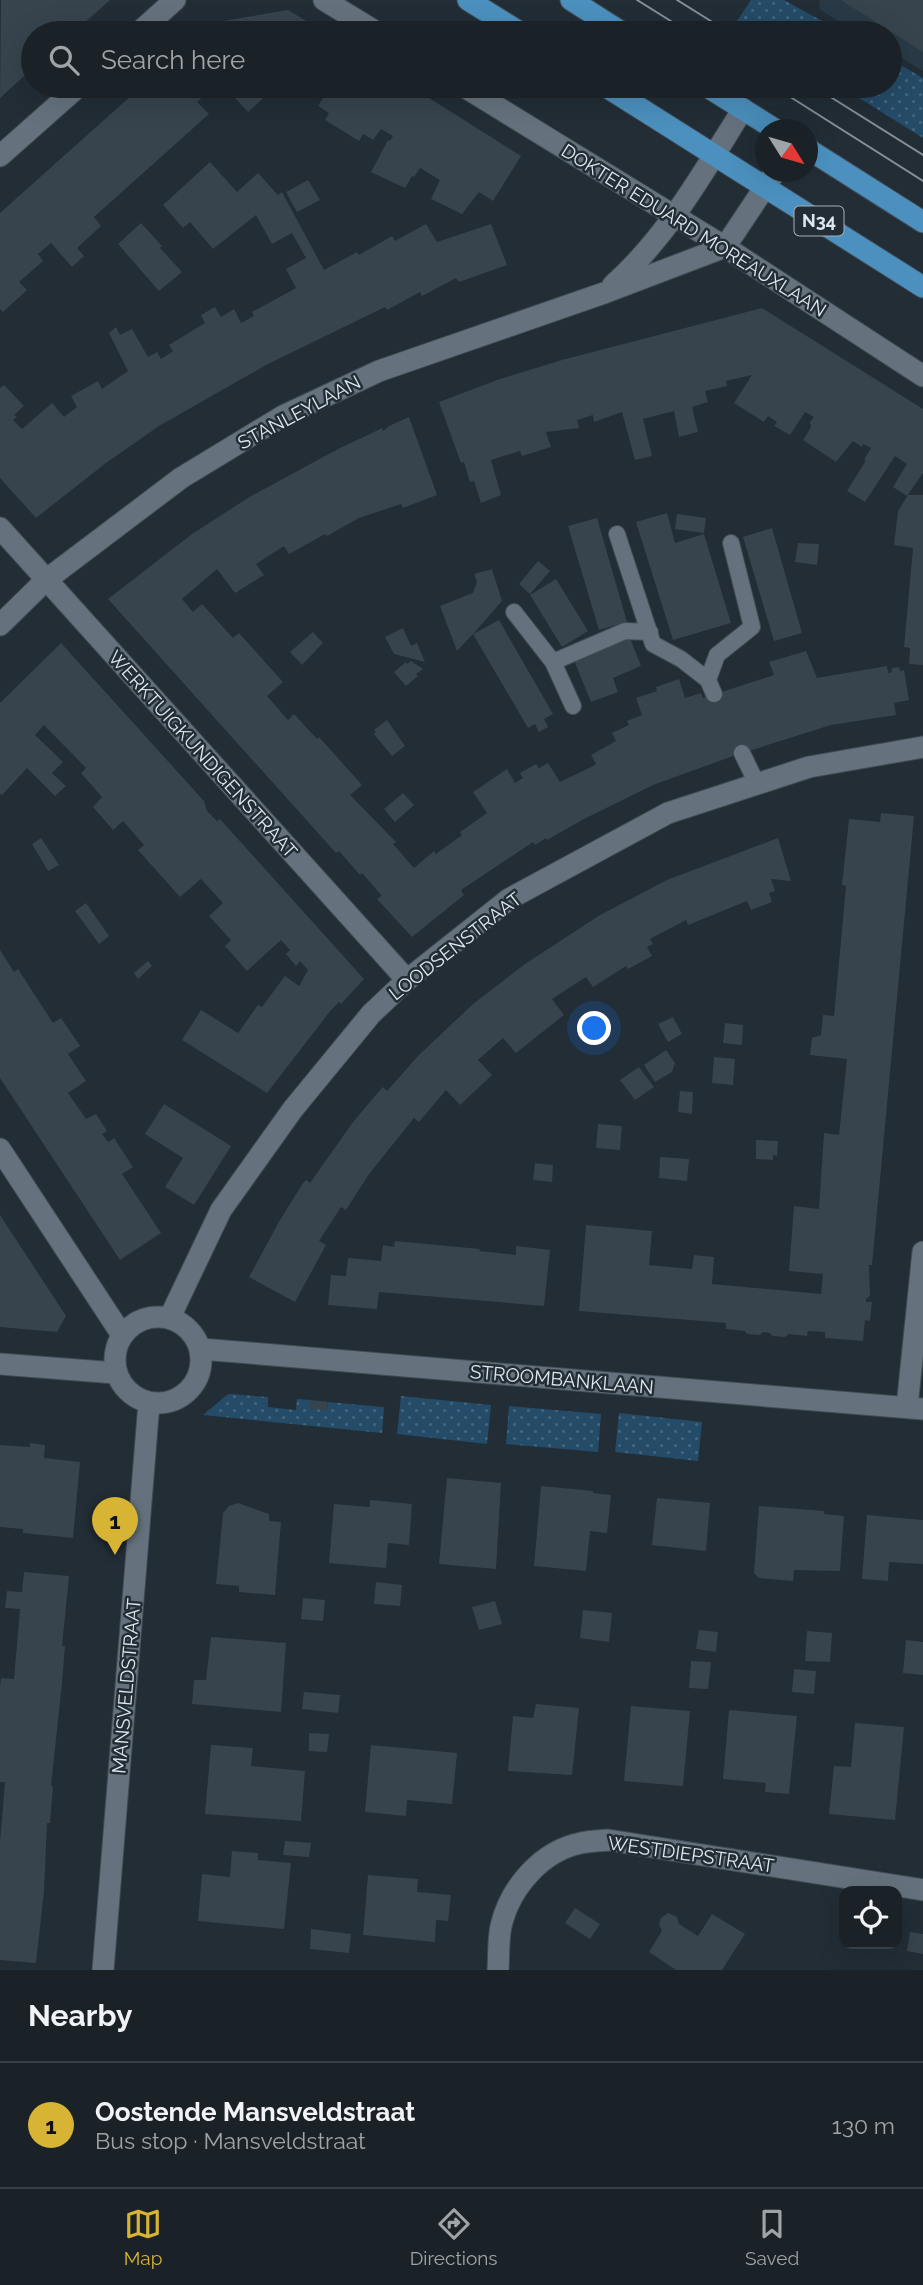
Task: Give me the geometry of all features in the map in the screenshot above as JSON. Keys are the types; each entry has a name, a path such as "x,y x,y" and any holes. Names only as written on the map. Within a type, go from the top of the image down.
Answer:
{"main road":[{"path":"468,0 502,21"},
{"path":"571,0 604,21"},
{"name":"N34","path":"624,98 715,155 755,172"},
{"path":"725,98 759,119"},
{"path":"818,156 923,222"},
{"name":"N34","path":"774,182 923,287"}],"street":[{"path":"151,21 175,0"},
{"path":"324,0 358,21"},
{"path":"0,156 65,98"},
{"name":"DOKTER EDUARD MOREAUXLAAN","path":"482,98 725,247 923,376"},
{"name":"STANLEYLAAN","path":"604,293 636,264 674,216 743,109"},
{"path":"725,247 768,182"},
{"name":"STANLEYLAAN","path":"0,625 46,580 181,478 283,416 379,371 604,293 725,247"},
{"name":"WERKTUIGKUNDIGENSTRAAT","path":"0,528 407,980"},
{"name":"LOODSENSTRAAT","path":"170,1317 221,1210 293,1109 371,1014 407,980 509,900 668,813 809,767 923,747"},
{"path":"0,1149 122,1335"},
{"path":"915,1408 923,1252"},
{"path":"152,1317 170,1317 190,1329 201,1349 201,1366 195,1383 183,1396 167,1403 149,1403 129,1393 116,1373 115,1353 122,1335 135,1322 152,1317"},
{"name":"STROOMBANKLAAN","path":"201,1349 915,1408"},
{"path":"0,1364 116,1373"},
{"name":"MANSVELDSTRAAT","path":"103,1970 149,1403"},
{"name":"WESTDIEPSTRAAT","path":"498,1970 501,1926 511,1898 528,1874 551,1855 579,1843 608,1840 923,1890"}],"lane":[{"path":"617,534 653,644 681,659 711,687 717,655 752,627 731,544"},
{"path":"514,612 553,662 573,706"},
{"path":"553,662 625,631 650,632"},
{"path":"742,753 757,784"}],"shaded area":[{"path":"751,0 784,0 822,21 737,21"},
{"path":"819,0 923,0 923,71 902,58 902,21 839,21 820,10"},
{"path":"902,66 923,78 923,138 859,98 902,98"},
{"path":"228,1394 268,1397 268,1407 296,1410 297,1399 311,1400 310,1408 327,1410 328,1402 384,1407 382,1433 203,1415"},
{"path":"401,1396 491,1405 487,1444 397,1434"},
{"path":"509,1406 601,1414 598,1452 506,1444"},
{"path":"619,1413 702,1422 698,1461 615,1452"}],"building":[{"path":"1,0 110,0 86,21 21,21 21,79 0,98"},
{"path":"841,0 923,0 923,52 902,39 902,21 874,21"},
{"path":"288,10 306,21 224,21"},
{"path":"129,98 202,98 197,102 209,114 94,217 101,226 77,248 84,256 72,267 51,243 38,254 43,261 19,282 27,290 3,312 0,309 0,213"},
{"path":"235,98 263,98 248,112"},
{"path":"323,98 429,98 521,156 493,201 479,192 462,214 431,199 440,180 420,168 405,188 371,172 388,140 393,136 381,129 373,140 363,134 359,141 325,120 329,113 318,106"},
{"path":"210,162 237,192 258,173 278,195 282,192 324,270 357,252 359,255 392,236 395,241 426,224 437,242 491,224 507,265 459,282 456,278 422,296 420,292 387,310 385,307 268,364 159,426 106,463 36,518 0,478 0,388 4,385 24,406 14,415 17,417 13,420 22,429 52,403 64,417 77,407 71,396 98,381 102,389 128,371 109,333 116,327 120,335 132,329 148,357 157,352 161,359 173,351 169,345 205,323 201,315 215,307 221,317 234,309 241,323 254,316 252,312 296,288 286,269 306,258 292,233 272,244 256,215 213,249 190,222 183,228 163,205"},
{"path":"308,180 320,200 297,212 286,192"},
{"path":"141,223 182,272 159,291 118,244"},
{"path":"762,308 923,409 923,473 907,496 893,487 907,464 895,456 865,502 847,491 871,448 863,444 862,447 853,441 836,462 803,440 814,417 805,412 790,435 774,426 777,422 768,416 764,422 734,403 752,375 726,381 727,386 705,391 708,402 692,407 698,432 679,437 674,411 643,419 652,456 635,460 622,412 594,422 593,415 577,420 579,428 546,432 551,447 522,456 520,451 491,460 501,495 481,503 474,481 470,482 464,462 461,463 439,402 562,360"},
{"path":"409,417 437,495 403,508 401,504 359,518 289,554 284,546 256,564 264,575 235,593 217,569 182,599 193,612 202,604 233,638 239,633 283,682 267,696 288,720 294,714 317,739 319,737 362,785 350,795 396,842 393,844 414,868 434,851 436,854 462,835 460,832 487,813 473,792 507,769 515,783 523,778 520,773 536,764 539,768 548,763 560,782 593,766 596,764 591,755 616,741 612,733 629,725 627,721 642,715 636,698 679,679 685,698 701,693 703,698 774,675 769,662 806,651 817,678 887,666 888,673 892,672 892,668 899,667 900,671 904,670 909,700 894,703 896,715 831,725 653,785 547,840 546,838 535,845 533,842 461,890 464,895 412,937 377,899 382,896 362,873 360,875 339,851 336,853 108,599 192,534 251,496 340,448 382,428 383,431"},
{"path":"908,495 923,495 923,665 909,664 910,648 904,647 913,548 894,545 898,511"},
{"path":"667,513 675,543 704,534 731,623 673,640 636,522"},
{"path":"677,514 706,518 704,533 675,529"},
{"path":"597,518 627,622 599,630 568,526"},
{"path":"772,528 802,633 774,641 743,537"},
{"path":"798,543 819,544 817,565 795,562"},
{"path":"538,561 550,571 530,594 519,584"},
{"path":"492,569 502,601 457,651 440,606 473,593 477,582 474,574"},
{"path":"556,579 588,631 562,647 530,595"},
{"path":"499,620 553,714 544,719 548,727 539,732 535,724 528,728 473,634"},
{"path":"403,628 411,646 417,643 425,662 394,654 385,637"},
{"path":"313,632 323,643 302,665 290,652"},
{"path":"630,638 641,666 613,678 618,692 591,702 574,660"},
{"path":"61,643 204,801 207,811 217,821 220,819 364,979 341,1004 339,1002 331,1010 267,1093 182,1040 201,1010 238,1033 258,1005 262,1007 285,976 299,986 308,970 300,961 296,966 286,954 290,950 281,940 247,971 225,946 231,940 209,916 223,903 201,879 180,897 138,850 144,845 123,821 113,830 93,807 102,797 81,773 86,768 44,725 35,735 63,762 52,773 66,786 55,796 27,768 2,795 0,794 0,703"},
{"path":"411,661 423,669 406,686 394,672"},
{"path":"387,720 405,746 392,756 374,734 374,730"},
{"path":"403,793 414,805 395,822 384,809"},
{"path":"881,813 914,816 872,1265 869,1265 870,1296 866,1299 866,1302 872,1302 870,1321 865,1320 863,1341 825,1338 825,1332 808,1331 807,1336 789,1334 785,1337 763,1332 760,1335 747,1334 745,1331 726,1329 726,1323 579,1311 586,1225 652,1231 649,1265 692,1269 694,1255 714,1257 712,1284 821,1294 823,1274 789,1271 794,1206 819,1209 824,1133 839,1135 847,1059 810,1055 812,1038 821,1035 823,1015 834,1016 849,819 880,822"},
{"path":"41,838 59,865 48,871 32,844"},
{"path":"778,838 791,881 771,879 775,891 769,893 772,902 751,910 747,901 688,925 686,920 650,939 653,944 647,947 652,956 628,969 626,966 593,987 586,977 552,999 564,1015 516,1053 503,1038 478,1060 492,1075 460,1105 446,1090 419,1122 414,1118 369,1174 346,1210 341,1207 319,1241 326,1245 295,1302 249,1277 303,1183 306,1180 310,1183 353,1122 383,1087 387,1091 418,1056 473,1004 525,964 600,915 667,880"},
{"path":"86,903 109,936 99,944 75,911"},
{"path":"0,950 14,972 18,969 53,1023 61,1018 80,1046 68,1054 86,1081 68,1093 86,1119 96,1114 107,1131 102,1134 108,1142 114,1138 133,1167 122,1174 161,1233 120,1260 0,1078"},
{"path":"148,961 152,966 138,979 134,973"},
{"path":"673,1017 682,1034 668,1042 658,1024"},
{"path":"725,1023 743,1025 742,1045 723,1043"},
{"path":"666,1050 675,1063 672,1072 655,1082 644,1065"},
{"path":"714,1057 735,1059 733,1085 712,1083"},
{"path":"639,1067 654,1087 635,1100 620,1080"},
{"path":"680,1091 693,1092 692,1114 678,1112"},
{"path":"164,1104 231,1146 194,1205 165,1187 183,1158 145,1134"},
{"path":"598,1124 622,1126 620,1150 596,1148"},
{"path":"756,1140 778,1141 777,1156 773,1155 773,1160 756,1159"},
{"path":"660,1157 689,1159 687,1181 659,1178"},
{"path":"535,1163 553,1165 552,1182 533,1180"},
{"path":"0,1215 66,1316 57,1332 0,1327"},
{"path":"395,1241 516,1255 516,1246 550,1250 544,1306 379,1292 377,1309 328,1305 331,1275 346,1276 348,1258 381,1261 383,1245 394,1247"},
{"path":"311,1400 328,1402 327,1410 310,1409"},
{"path":"30,1443 45,1445 44,1458 80,1462 73,1538 23,1533 23,1529 0,1527 0,1445 30,1447"},
{"path":"447,1478 501,1483 496,1569 439,1564"},
{"path":"541,1486 611,1495 607,1533 590,1531 586,1571 534,1566"},
{"path":"657,1498 710,1503 706,1551 652,1545"},
{"path":"370,1500 412,1504 409,1545 388,1543 386,1568 329,1563 334,1504 370,1507"},
{"path":"238,1503 269,1514 269,1521 281,1522 275,1595 239,1592 239,1586 216,1584 223,1513 229,1506"},
{"path":"759,1506 824,1511 824,1514 844,1516 840,1571 794,1570 793,1581 759,1578 754,1573"},
{"path":"867,1515 923,1520 923,1564 889,1562 888,1581 862,1579"},
{"path":"24,1572 69,1576 62,1646 65,1646 62,1683 36,1963 0,1960 0,1842 5,1782 0,1782 0,1686 1,1678 14,1679 20,1609 5,1608 7,1591 22,1592"},
{"path":"376,1582 402,1585 400,1606 374,1604"},
{"path":"303,1598 325,1600 323,1621 301,1619"},
{"path":"495,1601 502,1624 479,1630 472,1607"},
{"path":"583,1610 612,1613 609,1642 580,1638"},
{"path":"699,1630 718,1632 716,1652 696,1649"},
{"path":"807,1631 832,1633 830,1662 805,1661"},
{"path":"211,1637 286,1643 281,1712 192,1704 194,1680 206,1680"},
{"path":"906,1640 923,1642 923,1675 903,1673"},
{"path":"691,1661 711,1662 708,1689 689,1688"},
{"path":"794,1669 816,1671 814,1694 792,1692"},
{"path":"304,1692 340,1695 338,1713 302,1709"},
{"path":"536,1704 579,1708 572,1775 508,1771 513,1716 533,1718"},
{"path":"631,1706 690,1711 683,1786 624,1781"},
{"path":"729,1710 797,1716 789,1794 765,1792 766,1783 723,1779"},
{"path":"855,1723 904,1727 895,1820 829,1814 834,1766 851,1767"},
{"path":"309,1733 329,1734 327,1752 309,1751"},
{"path":"211,1745 253,1748 251,1766 305,1771 301,1821 205,1814"},
{"path":"371,1745 457,1753 452,1804 407,1800 406,1816 365,1812"},
{"path":"285,1841 311,1843 309,1857 283,1855"},
{"path":"232,1851 258,1853 258,1860 291,1863 284,1929 198,1921 202,1874 230,1877"},
{"path":"368,1875 418,1879 417,1892 451,1895 448,1921 436,1920 435,1942 363,1935"},
{"path":"575,1908 600,1924 590,1939 565,1923"},
{"path":"668,1913 677,1917 679,1924 698,1936 712,1914 745,1934 722,1970 676,1970 649,1952 662,1931 659,1924 661,1918"},
{"path":"311,1929 351,1934 349,1953 310,1949"},
{"path":"910,1932 923,1934 923,1954 907,1951"}],"tram line":[{"path":"637,0 671,21"},
{"path":"677,0 711,21"},
{"path":"792,98 923,181"},
{"path":"832,98 923,155"}],"place":[{"name":"Oostende Mansveldstraat","path":"115,1555"}]}
